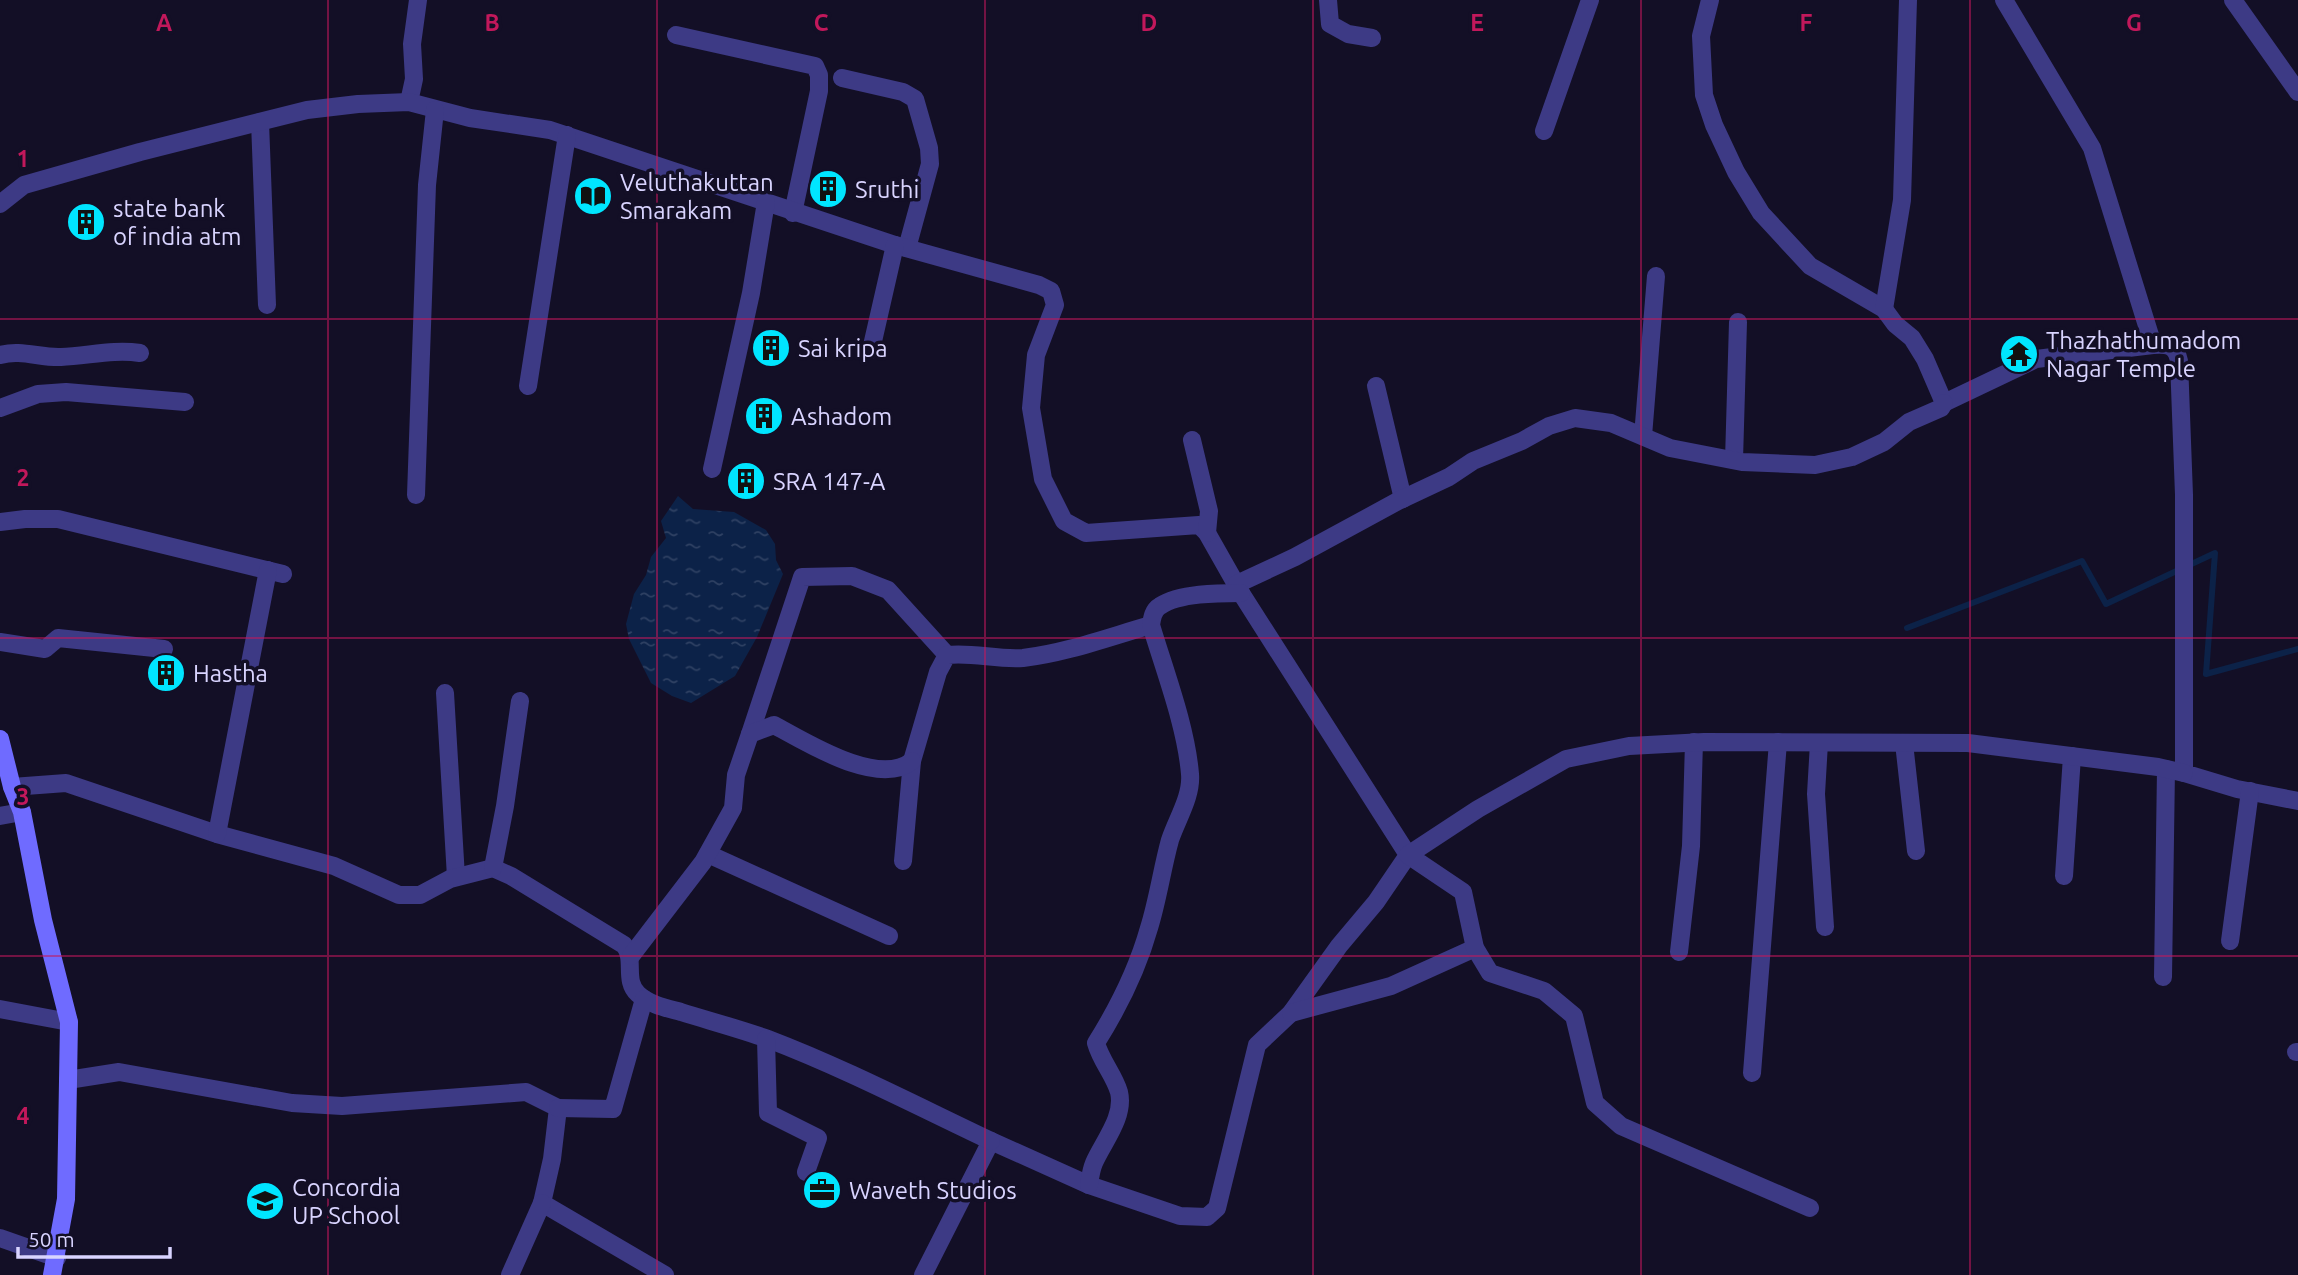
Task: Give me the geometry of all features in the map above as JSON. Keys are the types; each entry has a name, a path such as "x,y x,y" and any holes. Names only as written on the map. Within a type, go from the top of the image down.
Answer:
{"main road":[{"path":"0,740 12,787 22,812 43,920 69,1021 66,1199 54,1267"}],"street":[{"path":"409,102 414,79 412,44 418,0"},
{"path":"1328,0 1330,24 1348,34 1372,38"},
{"path":"1544,131 1590,0"},
{"path":"1710,0 1701,36 1704,95 1714,125 1736,172 1762,213 1810,266 1884,309 1895,324 1912,338 1926,359 1944,403"},
{"path":"1884,309 1902,200 1908,0"},
{"path":"2004,0 2092,148 2152,345"},
{"path":"2233,0 2298,92"},
{"path":"676,35 815,66 819,75 819,91 793,213"},
{"path":"842,78 903,92 915,99 929,148 930,164 901,247 872,350"},
{"path":"0,204 24,185 260,122 333,106 409,102 470,118 567,135 766,201 793,213 901,247 1039,285 1051,291 1055,305 1036,355 1031,408 1043,479 1065,521 1086,533 1199,525 1207,533 1239,589 1408,855 1463,892 1475,948 1490,973 1544,991 1574,1016 1595,1103 1621,1126 1810,1208"},
{"path":"416,495 427,185 435,110"},
{"path":"260,122 267,305"},
{"path":"528,386 567,135"},
{"path":"712,469 751,293 766,201"},
{"path":"1643,436 1656,276"},
{"path":"1734,460 1738,322"},
{"path":"1089,1185 1094,1164 1119,1110 1120,1095 1096,1043 1133,971 1149,928 1159,878 1187,796 1190,776 1180,719 1150,625 1153,612 1161,605 1188,597 1239,589 1482,457 1522,441 1549,426 1575,418 1611,423 1670,447 1734,460 1815,465 1853,457 1884,442 1909,422 1941,408 1944,403 2036,359 2152,345 2173,347 2179,361 2184,495 2175,771 2162,977"},
{"path":"0,355 13,351 59,358 124,351 140,353"},
{"path":"1376,386 1403,499"},
{"path":"0,408 38,394 66,392 185,402"},
{"path":"1192,440 1209,511 1207,533"},
{"path":"0,522 58,519 276,572 217,834"},
{"path":"947,655 888,590 852,576 802,577 736,775 733,808 708,854 631,956 631,985 635,992 654,1004 766,1039 848,1072 991,1142 1089,1185 1180,1216 1207,1217 1217,1208 1257,1045 1291,1013 1339,946 1376,902 1408,855 1478,809 1566,759 1629,746 1694,742 1968,743 2175,771 2298,801"},
{"path":"947,655 963,653 996,659 1023,658 1052,653 1150,625"},
{"path":"0,642 45,649 58,638 164,649"},
{"path":"903,861 912,761 938,672 947,655"},
{"path":"445,693 456,877"},
{"path":"493,868 520,701"},
{"path":"750,733 774,725 842,761 891,770 904,767 912,761"},
{"path":"1679,952 1691,846 1694,742"},
{"path":"1752,1073 1778,742"},
{"path":"1819,743 1816,794 1825,927"},
{"path":"1904,743 1916,851"},
{"path":"2064,876 2072,756"},
{"path":"12,787 66,783 217,834 334,866 399,895 420,895 429,888 456,877 493,868 511,876 621,943 631,956"},
{"path":"2230,941 2250,791"},
{"path":"0,816 22,812"},
{"path":"708,854 889,936"},
{"path":"1291,1013 1391,986 1475,948"},
{"path":"68,1080 120,1072 292,1104 342,1106 526,1092 558,1108 613,1109 644,999"},
{"path":"0,1009 69,1021"},
{"path":"766,1039 768,1113 818,1138 806,1172"},
{"path":"510,1275 542,1203 552,1159 558,1108"},
{"path":"923,1275 991,1142"},
{"path":"542,1203 665,1275"},
{"path":"0,1238 54,1267"}],"water":[{"path":"678,496 693,509 734,512 766,530 775,544 776,560 783,574 757,637 735,676 691,703 672,696 651,683 629,639 626,624 634,594 646,575 651,557 666,538 661,521"}],"waterway":[{"path":"1907,628 2082,561 2106,604 2215,553 2206,674 2298,649"}],"place":[{"name":"Sruthi","path":"828,189"},
{"name":"Veluthakuttan Smarakam","path":"593,196"},
{"name":"state bank of india atm","path":"86,222"},
{"name":"Sai kripa","path":"771,348"},
{"name":"Thazhathumadom Nagar Temple","path":"2019,354"},
{"name":"Ashadom","path":"764,416"},
{"name":"SRA 147-A","path":"746,481"},
{"name":"Hastha","path":"166,673"},
{"name":"Waveth Studios","path":"822,1190"},
{"name":"Concordia UP School","path":"265,1201"}]}
